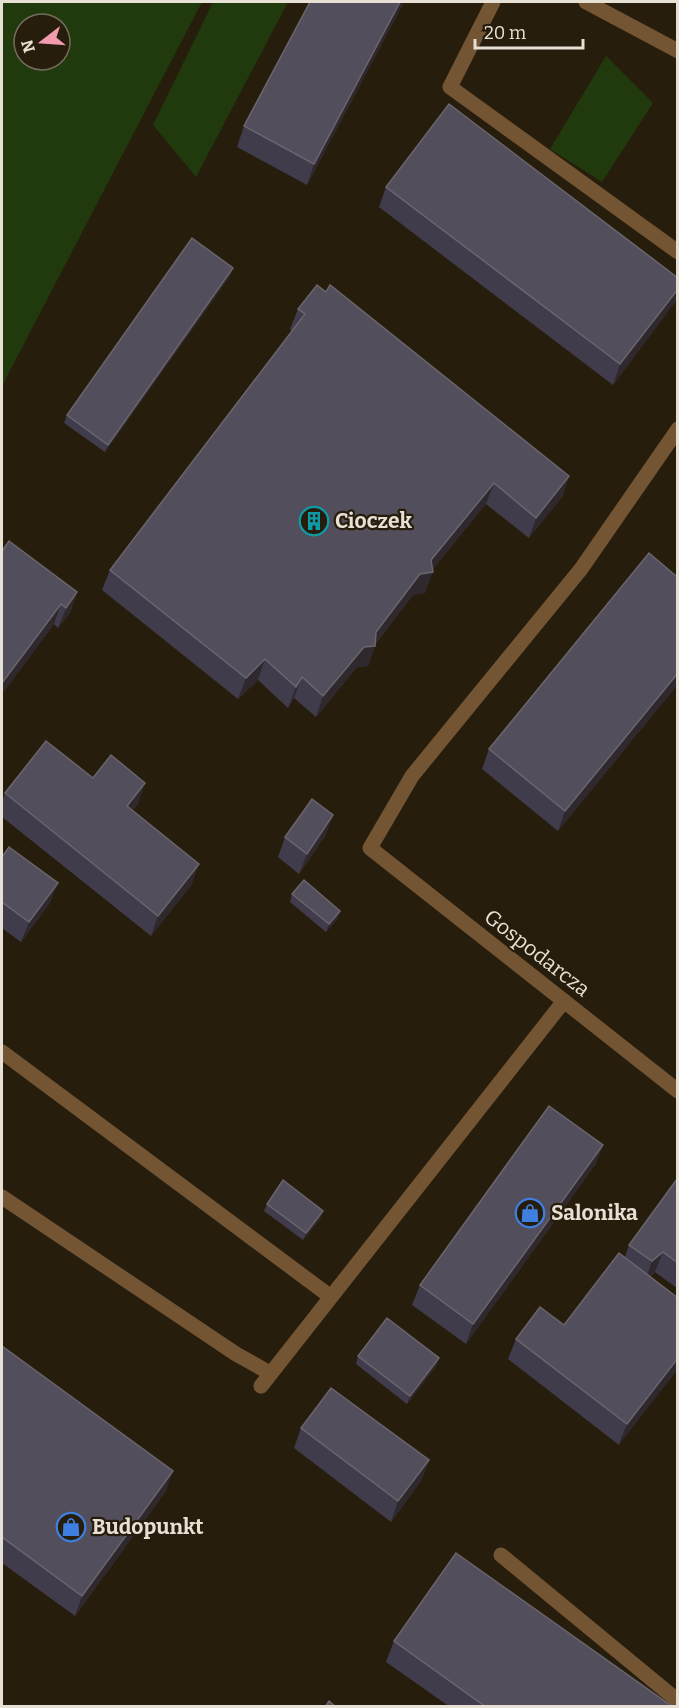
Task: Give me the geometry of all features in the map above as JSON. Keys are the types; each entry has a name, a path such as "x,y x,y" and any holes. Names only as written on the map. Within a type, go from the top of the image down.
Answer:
{"street":[{"path":"493,2 450,87 678,252"},
{"path":"586,2 678,51"},
{"name":"Gospodarcza","path":"678,429 581,569 412,776 370,848 678,1090"},
{"path":"261,1386 564,1001"},
{"path":"2,1052 331,1297"},
{"path":"2,1197 227,1347 270,1373"},
{"path":"501,1555 678,1701"}],"green space":[{"path":"2,2 202,2 2,386"},
{"path":"213,2 288,2 196,177 153,125"},
{"path":"606,56 653,103 602,182 550,149"}],"building":[{"path":"310,2 400,2 314,164 244,126"},
{"path":"449,104 678,278 678,289 620,364 386,187"},
{"path":"192,238 233,268 108,445 67,415"},
{"name":"Cioczek","path":"317,285 326,292 330,285 569,476 536,518 494,483 431,560 433,572 420,574 376,632 375,646 364,647 323,696 302,677 296,687 265,659 246,678 110,570 305,314 298,309"},
{"path":"9,541 77,592 66,608 61,604 2,683 2,551"},
{"path":"649,553 676,576 678,574 678,673 565,811 489,749"},
{"path":"46,741 93,778 111,755 145,783 127,806 199,864 158,916 5,793"},
{"path":"312,799 333,815 307,854 285,837"},
{"path":"9,847 58,883 29,922 2,902 2,857"},
{"path":"304,880 340,911 329,924 292,894"},
{"path":"549,1106 603,1145 473,1324 420,1285"},
{"path":"677,1179 678,1263 663,1252 652,1261 629,1245"},
{"path":"283,1180 323,1211 306,1233 267,1204"},
{"path":"619,1253 678,1298 678,1358 627,1424 516,1339 540,1307 564,1325"},
{"path":"387,1318 439,1358 410,1396 358,1356"},
{"name":"Budopunkt","path":"2,1346 173,1471 82,1596 2,1537"},
{"path":"331,1388 429,1460 398,1501 301,1428"},
{"path":"456,1553 673,1707 486,1707 394,1641"},
{"path":"329,1701 336,1707 325,1707"}],"place":[{"name":"Cioczek","path":"314,521"},
{"name":"Salonika","path":"530,1213"},
{"name":"Budopunkt","path":"71,1527"}]}
